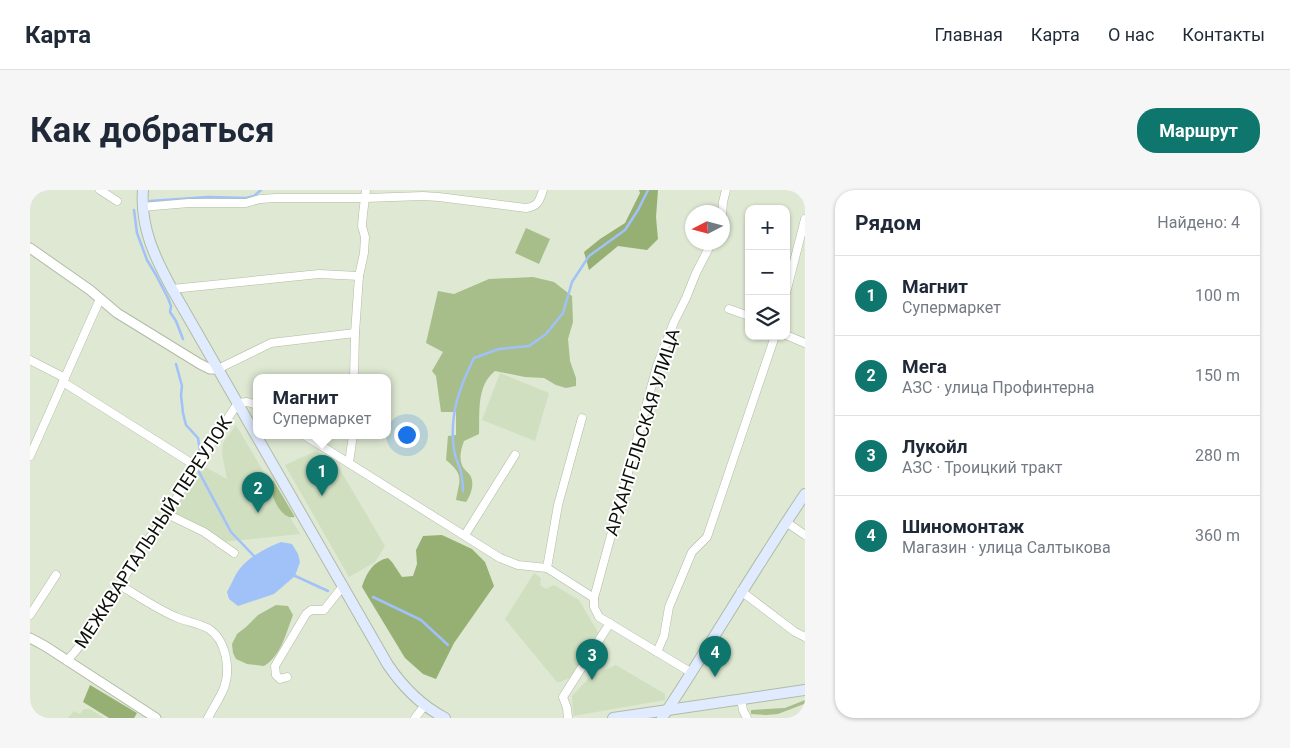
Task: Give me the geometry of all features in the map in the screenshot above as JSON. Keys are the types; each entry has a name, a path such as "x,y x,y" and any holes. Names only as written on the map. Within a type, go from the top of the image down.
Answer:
{"main road":[{"path":"143,190 143,217 155,257 253,429"},
{"path":"259,439 392,670 411,693 445,718"},
{"path":"664,714 692,673 741,591 805,494"},
{"path":"613,718 664,714 741,699 805,690"}],"street":[{"path":"100,190 117,201"},
{"path":"142,207 366,194 439,197 526,208 534,207 539,201 543,190"},
{"path":"723,205 726,190"},
{"path":"354,374 359,276 365,238 362,226 366,194"},
{"path":"790,277 805,219"},
{"path":"30,248 75,279 117,313 210,369 218,369 271,343 355,333"},
{"name":"АРХАНГЕЛЬСКАЯ УЛИЦА","path":"594,598 657,366 674,322 708,250"},
{"path":"172,289 319,274 359,276"},
{"path":"30,456 100,299"},
{"path":"729,309 745,315"},
{"path":"790,337 805,343"},
{"path":"657,652 664,636 669,607 692,552 707,537 774,340"},
{"path":"30,360 196,466"},
{"path":"238,403 253,404"},
{"name":"МЕЖКВАРТАЛЬНЫЙ ПЕРЕУЛОК","path":"67,661 83,642 142,548 167,514 238,403"},
{"path":"547,568 558,505 582,418"},
{"path":"310,439 500,558 518,565 547,568 594,598 594,607 599,617 692,673"},
{"path":"349,463 352,439"},
{"path":"465,536 515,455"},
{"path":"167,514 204,532 234,553"},
{"path":"786,522 805,535"},
{"path":"30,616 56,575"},
{"path":"120,585 174,616 206,627 218,637 226,656 227,671 220,695 208,718"},
{"path":"287,677 280,679 276,675 275,666 306,614 311,610 324,610 343,586"},
{"path":"741,591 805,638"},
{"path":"568,718 563,697 610,623"},
{"path":"30,638 156,718"},
{"path":"741,699 747,718"},
{"path":"415,718 425,705"}],"shaded area":[{"path":"500,373 549,393 535,441 482,420"},
{"path":"236,425 300,534 222,542 173,514 203,466 227,479 222,454 223,443"},
{"path":"316,451 335,461 385,546 375,562 349,577 285,465"},
{"path":"534,573 541,578 540,585 546,589 554,585 579,600 599,634 570,678 560,682 557,682 505,619"},
{"path":"616,665 665,694 665,700 573,716 572,696 591,676"},
{"path":"84,709 90,709 104,718 68,718 74,711 80,714"}],"green space":[{"path":"639,190 658,190 656,217 658,239 647,250 618,246 589,270 584,252 625,223 640,193"},
{"path":"526,228 550,239 539,264 515,253"},
{"path":"533,277 554,282 572,296 573,322 568,339 570,361 576,378 576,386 566,388 544,378 525,377 495,371 489,377 482,392 479,409 479,434 464,441 461,450 462,465 471,478 471,492 466,502 456,500 459,487 458,473 446,460 448,436 456,435 456,412 441,412 436,376 432,371 443,352 426,343 438,291 454,294 489,279"},
{"path":"273,480 295,517 287,516 277,505 272,489"},
{"path":"442,535 472,549 485,562 494,586 454,643 436,679 423,674 405,658 362,587 374,565 388,558 402,577 413,576 417,564 416,550 423,536"},
{"path":"276,605 288,606 293,615 282,644 275,656 264,666 247,664 236,659 232,644 237,634 258,615"},
{"path":"90,685 137,713 134,718 109,718 83,702"},
{"path":"805,700 805,705 778,714 751,714 751,710 785,708"}],"water":[{"path":"281,542 292,544 298,554 300,562 295,576 274,594 238,606 229,599 227,592 242,566 269,547"}],"waterway":[{"path":"150,201 208,197 246,198 254,196 261,190"},
{"path":"463,491 461,472 454,450 453,426 456,403 474,358 499,349 529,346 546,334 563,313 572,282 589,256 625,230 648,190"},
{"path":"134,210 137,233 147,260 168,298 171,306 170,312 176,321 183,339"},
{"path":"176,364 182,386 181,395 186,425 198,438 200,451"},
{"path":"199,472 231,532 256,558"},
{"path":"293,575 328,591"},
{"path":"373,597 421,620 448,645"}],"place":[{"name":"Магнит","path":"322,496"},
{"name":"Мега","path":"258,513"},
{"name":"Шиномонтаж","path":"715,677"},
{"name":"Лукойл","path":"592,680"}]}
